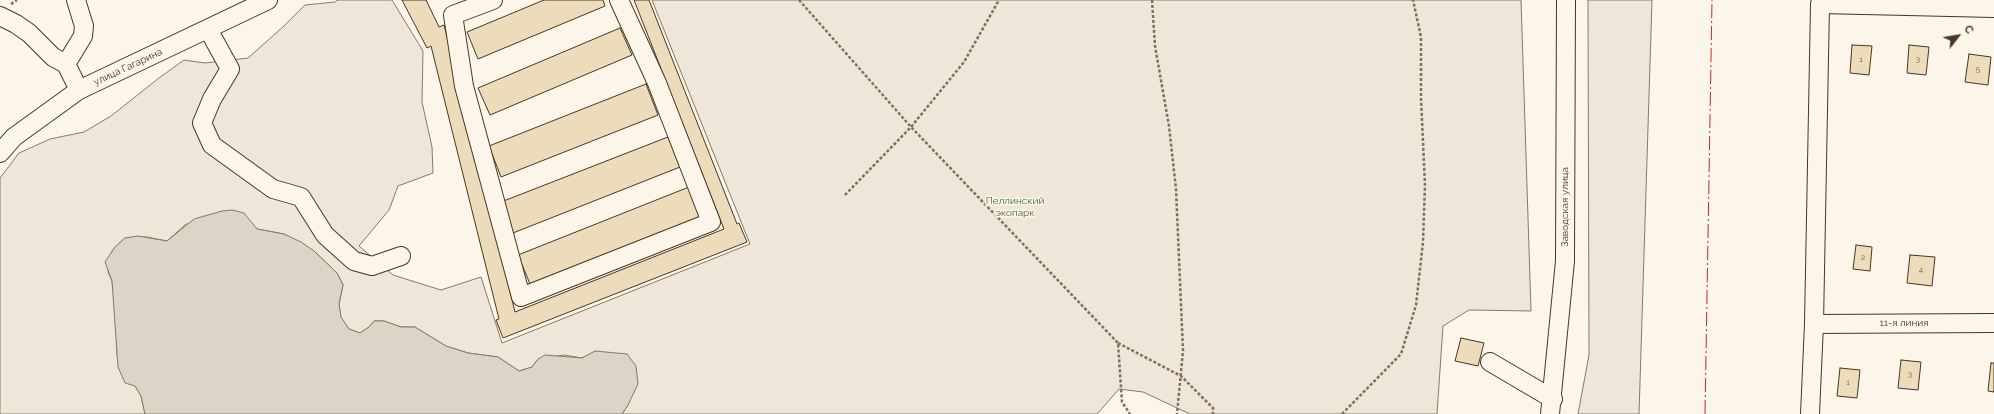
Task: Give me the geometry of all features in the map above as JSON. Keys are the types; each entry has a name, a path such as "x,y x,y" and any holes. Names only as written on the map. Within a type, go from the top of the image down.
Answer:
{"street":[{"path":"66,64 82,36 84,26 76,0"},
{"name":"улица Гагарина","path":"0,153 7,137 79,90 268,0"},
{"path":"493,0 453,15 464,86 521,297 711,222 657,83 619,0"},
{"name":"Заводская улица","path":"1551,407 1565,261 1566,0"},
{"path":"1810,414 1814,324 1820,4 1994,8"},
{"path":"0,16 29,33 53,57 66,64 79,90"},
{"path":"208,29 230,69 212,99 202,123 212,145 273,189 301,197 325,235 354,261 372,266 401,256"},
{"name":"11-я линия","path":"1814,324 1994,323"},
{"path":"1490,362 1551,407"}],"path":[{"path":"799,0 911,128 1118,343 1181,376 1213,408 1213,414"},
{"path":"845,196 911,128 964,62 999,0"},
{"path":"1152,0 1155,46 1169,126 1176,189 1183,351 1177,414"},
{"path":"1342,414 1401,354 1416,305 1423,242 1425,185 1421,98 1421,37 1413,0"},
{"path":"1118,343 1122,402 1130,414"}],"green space":[{"name":"Пеллинский экопарк","path":"337,0 392,0 423,51 422,102 432,147 433,173 398,186 389,210 359,246 393,275 441,290 481,277 502,343 750,244 652,0 1521,0 1531,311 1469,310 1443,326 1437,414 1190,414 1143,392 1119,389 1097,414 622,414 628,405 596,351 582,358 564,355 538,359 532,367 519,371 498,357 468,353 446,346 415,327 401,327 384,321 374,321 369,327 360,333 349,329 341,318 339,304 343,285 337,273 314,251 284,234 257,229 186,224 167,241 147,237 125,238 111,253 108,272 112,281 116,316 117,355 141,396 145,414 0,414 0,178 19,153 50,139 84,132 111,116 184,60 205,63 248,58 305,5 335,2"},
{"path":"1588,0 1652,0 1639,414 1578,414 1589,355"}],"shaded area":[{"path":"232,210 244,213 257,229 284,234 301,242 314,251 337,273 343,285 339,304 341,317 349,329 360,333 369,327 374,321 384,321 401,327 415,327 446,346 468,353 498,357 519,371 532,367 538,359 545,355 582,358 595,351 627,354 636,366 638,384 622,414 145,414 141,396 135,386 125,383 118,367 112,281 105,262 115,247 125,238 138,236 167,241 194,219 222,211"}],"building":[{"path":"402,0 426,0 439,27 444,25 515,312 724,229 634,0 649,0 737,224 739,223 747,242 503,338 496,320 499,319 431,46 427,48"},
{"path":"544,0 603,0 605,6 478,59 467,32"},
{"path":"620,28 632,55 490,115 478,88"},
{"path":"1852,45 1872,46 1869,75 1850,73"},
{"path":"1909,45 1929,47 1926,75 1907,73"},
{"path":"1969,54 1991,57 1988,85 1965,82"},
{"path":"646,84 658,115 501,177 489,146"},
{"path":"668,137 680,167 513,233 501,202"},
{"path":"689,187 700,217 530,284 518,255"},
{"path":"1856,245 1872,247 1870,271 1853,269"},
{"path":"1910,255 1935,257 1932,286 1907,283"},
{"path":"1461,338 1484,343 1478,366 1455,361"},
{"path":"1901,360 1921,362 1918,390 1898,388"},
{"path":"1991,363 1994,363 1994,392 1988,391"},
{"path":"1840,368 1860,370 1857,398 1837,396"}],"power":[{"path":"1705,414 1712,0"}]}
